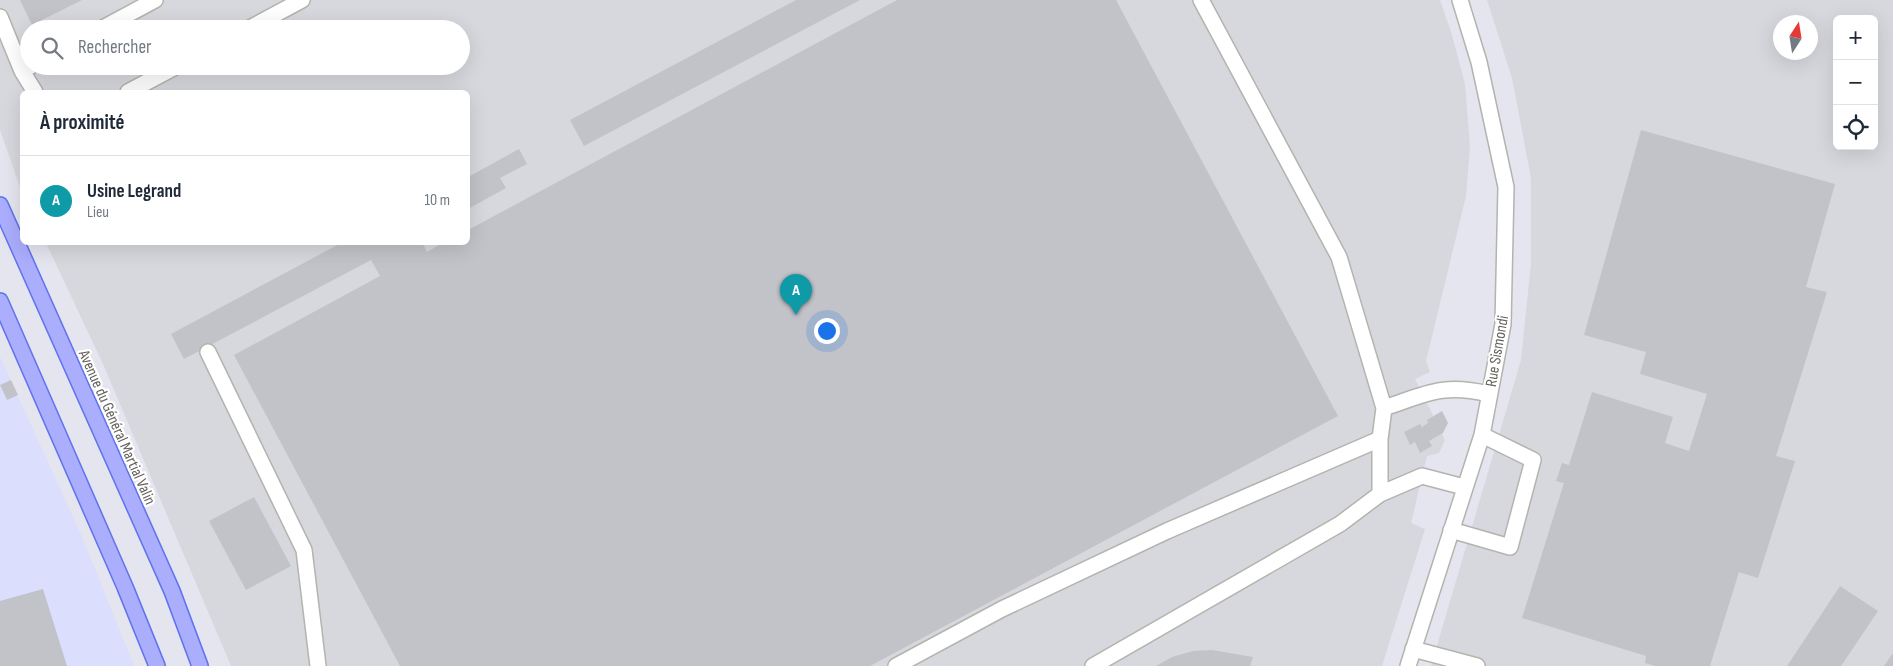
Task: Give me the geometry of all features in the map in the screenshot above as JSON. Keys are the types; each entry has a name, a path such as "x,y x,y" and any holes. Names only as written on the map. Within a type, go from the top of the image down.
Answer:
{"main road":[{"name":"Avenue du Général Martial Valin","path":"0,205 172,591 200,666"},
{"path":"0,301 125,587 157,666"}],"street":[{"path":"118,20 155,0"},
{"path":"265,20 302,0"},
{"path":"1201,0 1338,257 1384,408 1380,439 1380,494"},
{"name":"Rue Sismondi","path":"1408,666 1482,435 1488,394 1503,324 1506,187 1479,62 1460,0"},
{"path":"0,17 20,56"},
{"path":"29,75 34,90"},
{"path":"132,90 160,75"},
{"path":"208,352 304,550 318,666"},
{"path":"1384,408 1439,389 1468,389 1488,394"},
{"path":"1452,530 1510,547 1534,460 1482,435"},
{"path":"896,666 1002,609 1150,540 1380,439"},
{"path":"1094,666 1340,524 1380,494 1422,476 1464,488"},
{"path":"1413,649 1477,666"}],"shaded area":[{"path":"0,0 1440,0 1452,35 1465,84 1470,146 1466,196 1426,361 1430,372 1415,379 1445,440 1439,453 1427,456 1411,523 1425,529 1382,666 231,666 103,364 47,245 470,245 470,90 20,90 20,187 0,130"},
{"path":"1487,0 1893,0 1893,666 1431,666 1521,360 1531,263 1531,178 1512,78"},
{"path":"0,357 83,539 134,666 0,666"}],"building":[{"path":"20,0 82,0 42,20 30,20"},
{"path":"796,0 860,0 584,146 570,120"},
{"path":"897,0 1116,0 1338,416 870,666 400,666 234,355 380,276 371,260 184,359 171,334 337,245 424,245 427,252 439,245 470,245 470,229"},
{"path":"1641,130 1835,184 1806,287 1827,292 1776,456 1795,461 1758,578 1739,572 1710,666 1655,666 1645,663 1646,656 1522,618 1564,483 1556,481 1562,463 1569,465 1592,392 1673,417 1665,443 1689,451 1707,394 1640,374 1646,352 1584,335"},
{"path":"519,149 527,164 500,178 506,188 470,208 470,176"},
{"path":"11,380 18,395 7,400 0,385"},
{"path":"1442,411 1448,423 1443,433 1429,441 1432,446 1420,453 1415,442 1410,445 1404,432 1420,424 1422,427 1428,423 1427,420"},
{"path":"254,497 291,566 246,590 209,521"},
{"path":"1840,586 1878,611 1841,666 1787,666"},
{"path":"43,589 67,666 0,666 0,601"},
{"path":"1212,650 1253,657 1250,666 1156,666 1172,657 1193,651"},
{"path":"1893,653 1893,666 1884,666"}],"place":[{"name":"Usine Legrand","path":"796,315"}]}
